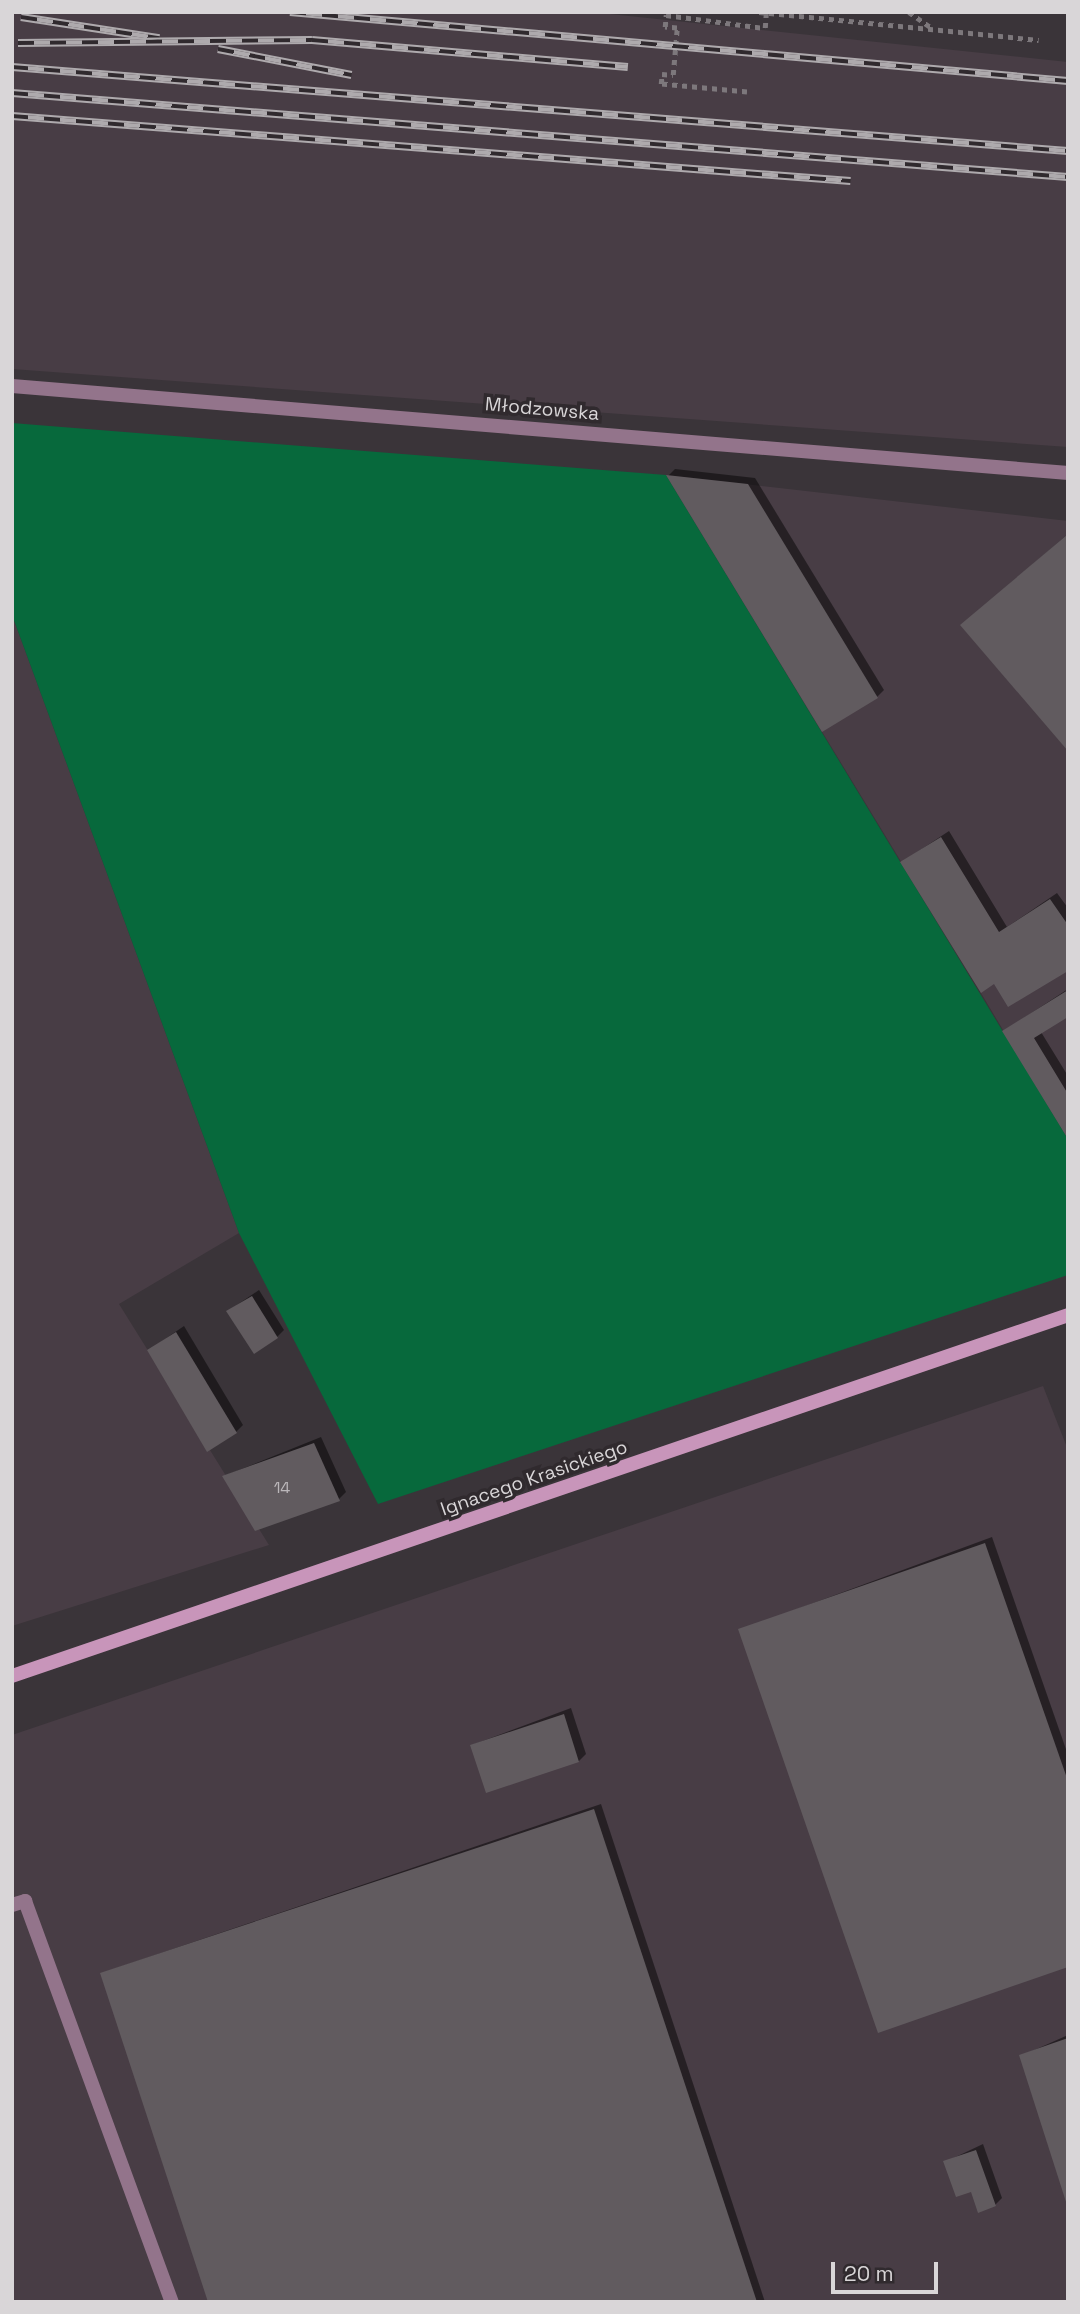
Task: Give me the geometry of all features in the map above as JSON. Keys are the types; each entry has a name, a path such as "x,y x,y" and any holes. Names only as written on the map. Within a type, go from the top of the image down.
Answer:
{"street":[{"name":"Młodzowska","path":"12,386 1068,473"},
{"name":"Ignacego Krasickiego","path":"12,1676 1068,1315"},
{"path":"12,1905 25,1901 172,2302"}],"path":[{"path":"759,12 1039,40"},
{"path":"910,12 933,29"},
{"path":"747,92 661,84 662,74 673,75 677,28 665,27 666,15 765,29 766,13"}],"shaded area":[{"path":"12,12 591,12 1068,62 1068,447 12,369"},
{"path":"666,475 1068,521 1068,1139 981,993"},
{"path":"12,615 239,1233 119,1304 269,1545 12,1626"},
{"path":"1043,1386 1068,1450 1068,2302 12,2302 12,1735"}],"green space":[{"path":"12,423 666,475 1068,1139 1068,1275 378,1504 239,1233 12,615"}],"building":[{"path":"666,475 748,484 878,698 822,732"},
{"path":"1068,534 1068,751 960,625"},
{"path":"941,837 999,932 1050,899 1068,925 1068,971 1008,1007 994,984 981,993 900,862"},
{"path":"1068,990 1068,1017 1034,1038 1068,1094 1068,1139 1002,1031"},
{"path":"252,1296 278,1338 254,1354 226,1311"},
{"path":"176,1332 237,1433 207,1452 147,1350"},
{"path":"314,1443 340,1501 255,1531 222,1476"},
{"path":"985,1543 1068,1781 1068,1967 878,2033 738,1629"},
{"path":"564,1714 579,1762 486,1793 470,1745"},
{"path":"594,1809 757,2302 208,2302 100,1973"},
{"path":"1068,2038 1068,2205 1067,2205 1019,2055"},
{"path":"976,2150 996,2206 978,2213 971,2192 956,2197 943,2161"}],"railway":[{"path":"290,12 1068,81"},
{"path":"21,17 159,38"},
{"path":"18,43 312,40 628,67"},
{"path":"218,49 352,75"},
{"path":"12,67 1068,151"},
{"path":"12,93 1068,177"},
{"path":"12,116 850,181"}]}
